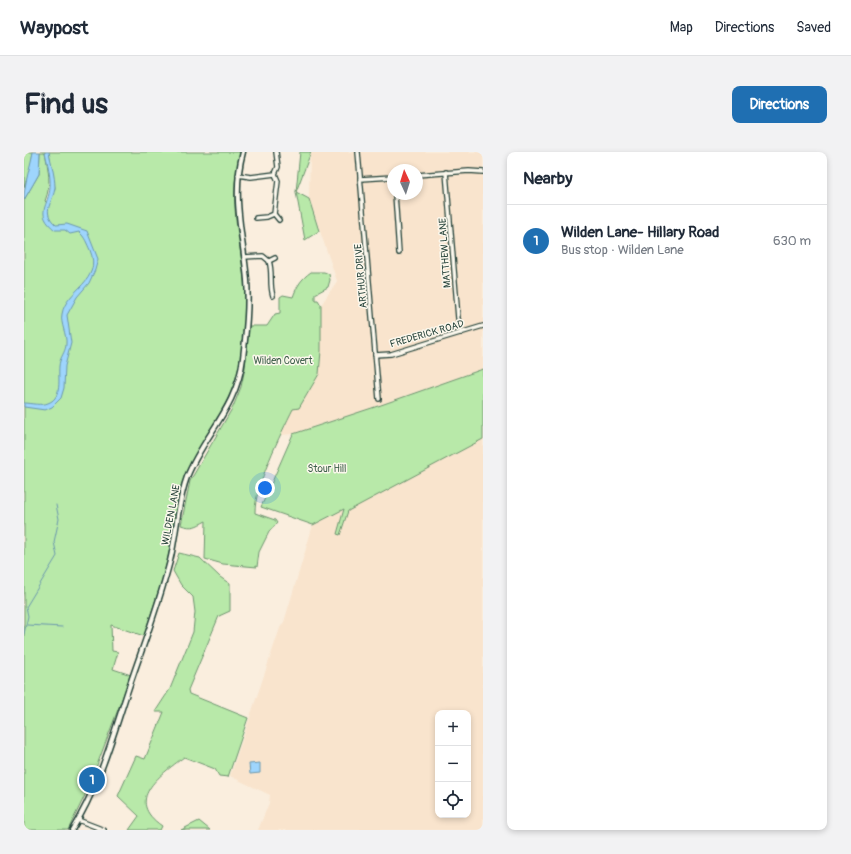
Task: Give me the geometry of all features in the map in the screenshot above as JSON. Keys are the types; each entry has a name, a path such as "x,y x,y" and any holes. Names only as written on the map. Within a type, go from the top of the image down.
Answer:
{"street":[{"name":"WILDEN LANE","path":"72,830 88,801 115,730 168,567 179,508 187,477 200,452 224,416 239,381 248,312 244,257 237,198 238,175 243,152"},
{"path":"276,152 278,167 275,174 278,181 274,214 279,220"},
{"name":"ARTHUR DRIVE","path":"358,152 379,399"},
{"path":"423,174 446,172 483,172"},
{"name":"MATTHEW LANE","path":"446,172 458,318 461,332"},
{"path":"238,175 251,176 275,174"},
{"path":"360,179 387,177"},
{"path":"395,200 399,253"},
{"path":"256,218 267,217 274,214"},
{"path":"244,257 263,256 269,261 271,272 270,284 273,296"},
{"path":"269,261 276,258"},
{"name":"FREDERICK ROAD","path":"375,355 390,354 483,326"},
{"path":"78,820 104,830"}],"shaded area":[{"path":"313,152 483,152 483,369 293,434 280,435 293,409 299,408 319,374 321,351 321,305 337,281 309,199 310,155"},
{"path":"483,436 483,830 258,830 269,803 270,795 230,776 280,628 284,622 313,525 405,479"}],"green space":[{"path":"24,152 33,152 30,171 24,187"},
{"path":"40,152 45,152 49,182 45,201 49,205 55,188 49,152 241,152 235,183 235,212 244,282 245,316 242,351 236,378 223,408 191,463 181,486 168,560 144,636 111,625 112,651 118,652 113,669 131,675 88,789 68,830 24,830 24,200 39,174"},
{"path":"300,152 311,152 296,192"},
{"path":"296,192 309,199 319,231 305,240"},
{"name":"Wilden Covert","path":"311,272 324,272 329,274 330,280 328,287 315,294 315,300 318,300 321,305 321,351 319,374 299,408 293,409 288,419 263,475 256,502 255,513 275,520 277,523 269,532 259,552 257,567 223,564 205,559 206,521 192,527 181,525 190,481 233,407 241,387 245,368 249,326 267,326 275,314 280,313 280,297 283,295 293,297 300,283"},
{"name":"Stour Hill","path":"483,369 483,439 348,511 340,535 337,534 344,509 313,525 261,507 293,434"},
{"path":"179,553 200,558 220,577 230,584 230,611 219,616 188,690 189,694 248,718 228,777 219,776 215,769 184,757 156,780 149,789 146,798 146,807 151,816 162,826 160,830 129,830 139,816 118,796 136,756 145,759 164,712 155,712 170,689 193,632 195,612 193,597 181,585 173,571"},
{"path":"199,821 210,830 181,830"}],"water":[{"path":"33,152 40,152 39,174 24,200 26,182"},
{"path":"45,152 49,152 55,183 54,192 48,211 51,220 56,225 67,224 87,231 98,259 89,283 77,297 67,315 71,343 65,366 64,388 61,398 52,407 45,410 24,407 24,403 45,404 53,400 56,396 59,384 59,366 66,344 62,314 65,305 70,298 88,278 92,270 93,261 87,243 79,232 70,234 65,230 55,230 45,219 44,209 49,194 50,183 49,169"},
{"path":"260,763 260,773 250,774 249,764"}],"waterway":[{"path":"24,634 28,616 26,607 57,556 54,542 59,519 56,505"},
{"path":"27,625 62,627"}],"place":[{"name":"Wilden Lane- Hillary Road","path":"92,780"}]}
